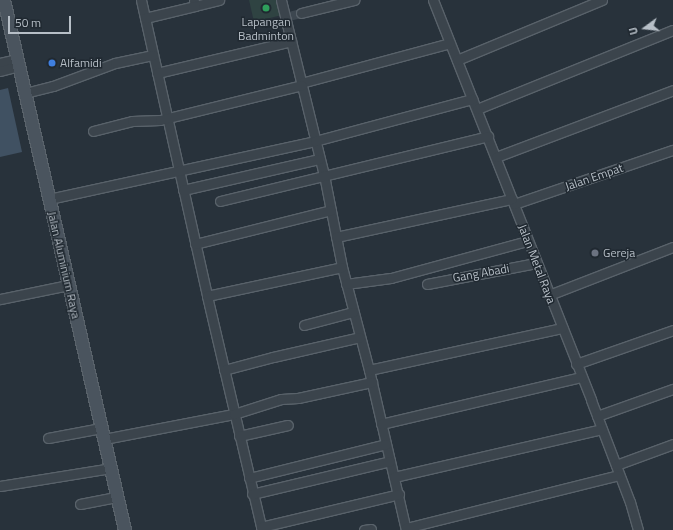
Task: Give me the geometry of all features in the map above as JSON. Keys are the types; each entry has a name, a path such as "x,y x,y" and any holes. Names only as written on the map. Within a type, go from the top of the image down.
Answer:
{"main road":[{"name":"Jalan Aluminium Raya","path":"4,0 125,530"}],"street":[{"path":"142,0 206,296 261,528 399,494"},
{"path":"145,18 194,3 219,0"},
{"path":"281,0 287,17 301,84 324,175 346,284 372,382 406,529 619,475"},
{"path":"301,13 354,0"},
{"path":"457,60 602,0"},
{"name":"Jalan Metal Raya","path":"437,1 450,43 488,136 527,241 616,465 638,530"},
{"path":"477,109 673,30"},
{"path":"157,73 291,41"},
{"path":"93,131 132,121 152,121 301,84 450,43"},
{"path":"25,93 60,84 115,63 153,55"},
{"path":"0,63 18,63"},
{"path":"0,70 18,63"},
{"path":"496,157 673,90"},
{"path":"49,199 315,141 472,100"},
{"path":"220,201 488,136"},
{"name":"Jalan Empat","path":"336,237 513,201 673,150"},
{"path":"183,190 320,159"},
{"path":"195,244 331,210"},
{"path":"346,284 391,278 527,241"},
{"path":"549,295 673,247"},
{"path":"445,263 450,279"},
{"name":"Gang Abadi","path":"426,284 536,263"},
{"path":"206,296 342,267"},
{"path":"0,299 68,285"},
{"path":"304,325 354,312"},
{"path":"369,370 562,328"},
{"path":"576,364 673,330"},
{"path":"224,370 360,337"},
{"path":"381,424 582,377"},
{"path":"48,438 103,434 234,414 281,399 298,398 372,382"},
{"path":"597,416 673,389"},
{"path":"239,436 288,426"},
{"path":"394,477 602,429"},
{"path":"248,478 386,444"},
{"path":"616,465 673,444"},
{"path":"252,494 390,461"},
{"path":"0,486 111,468"},
{"path":"80,504 117,497"}],"green space":[{"name":"Lapangan Badminton","path":"249,0 279,0 282,15 254,22"}],"water":[{"path":"8,88 22,152 0,157 0,90"}],"tunnel":[{"path":"289,16 301,13"}],"place":[{"name":"Lapangan Badminton","path":"266,8"},
{"name":"Alfamidi","path":"52,63"},
{"name":"Gereja","path":"595,253"}]}
